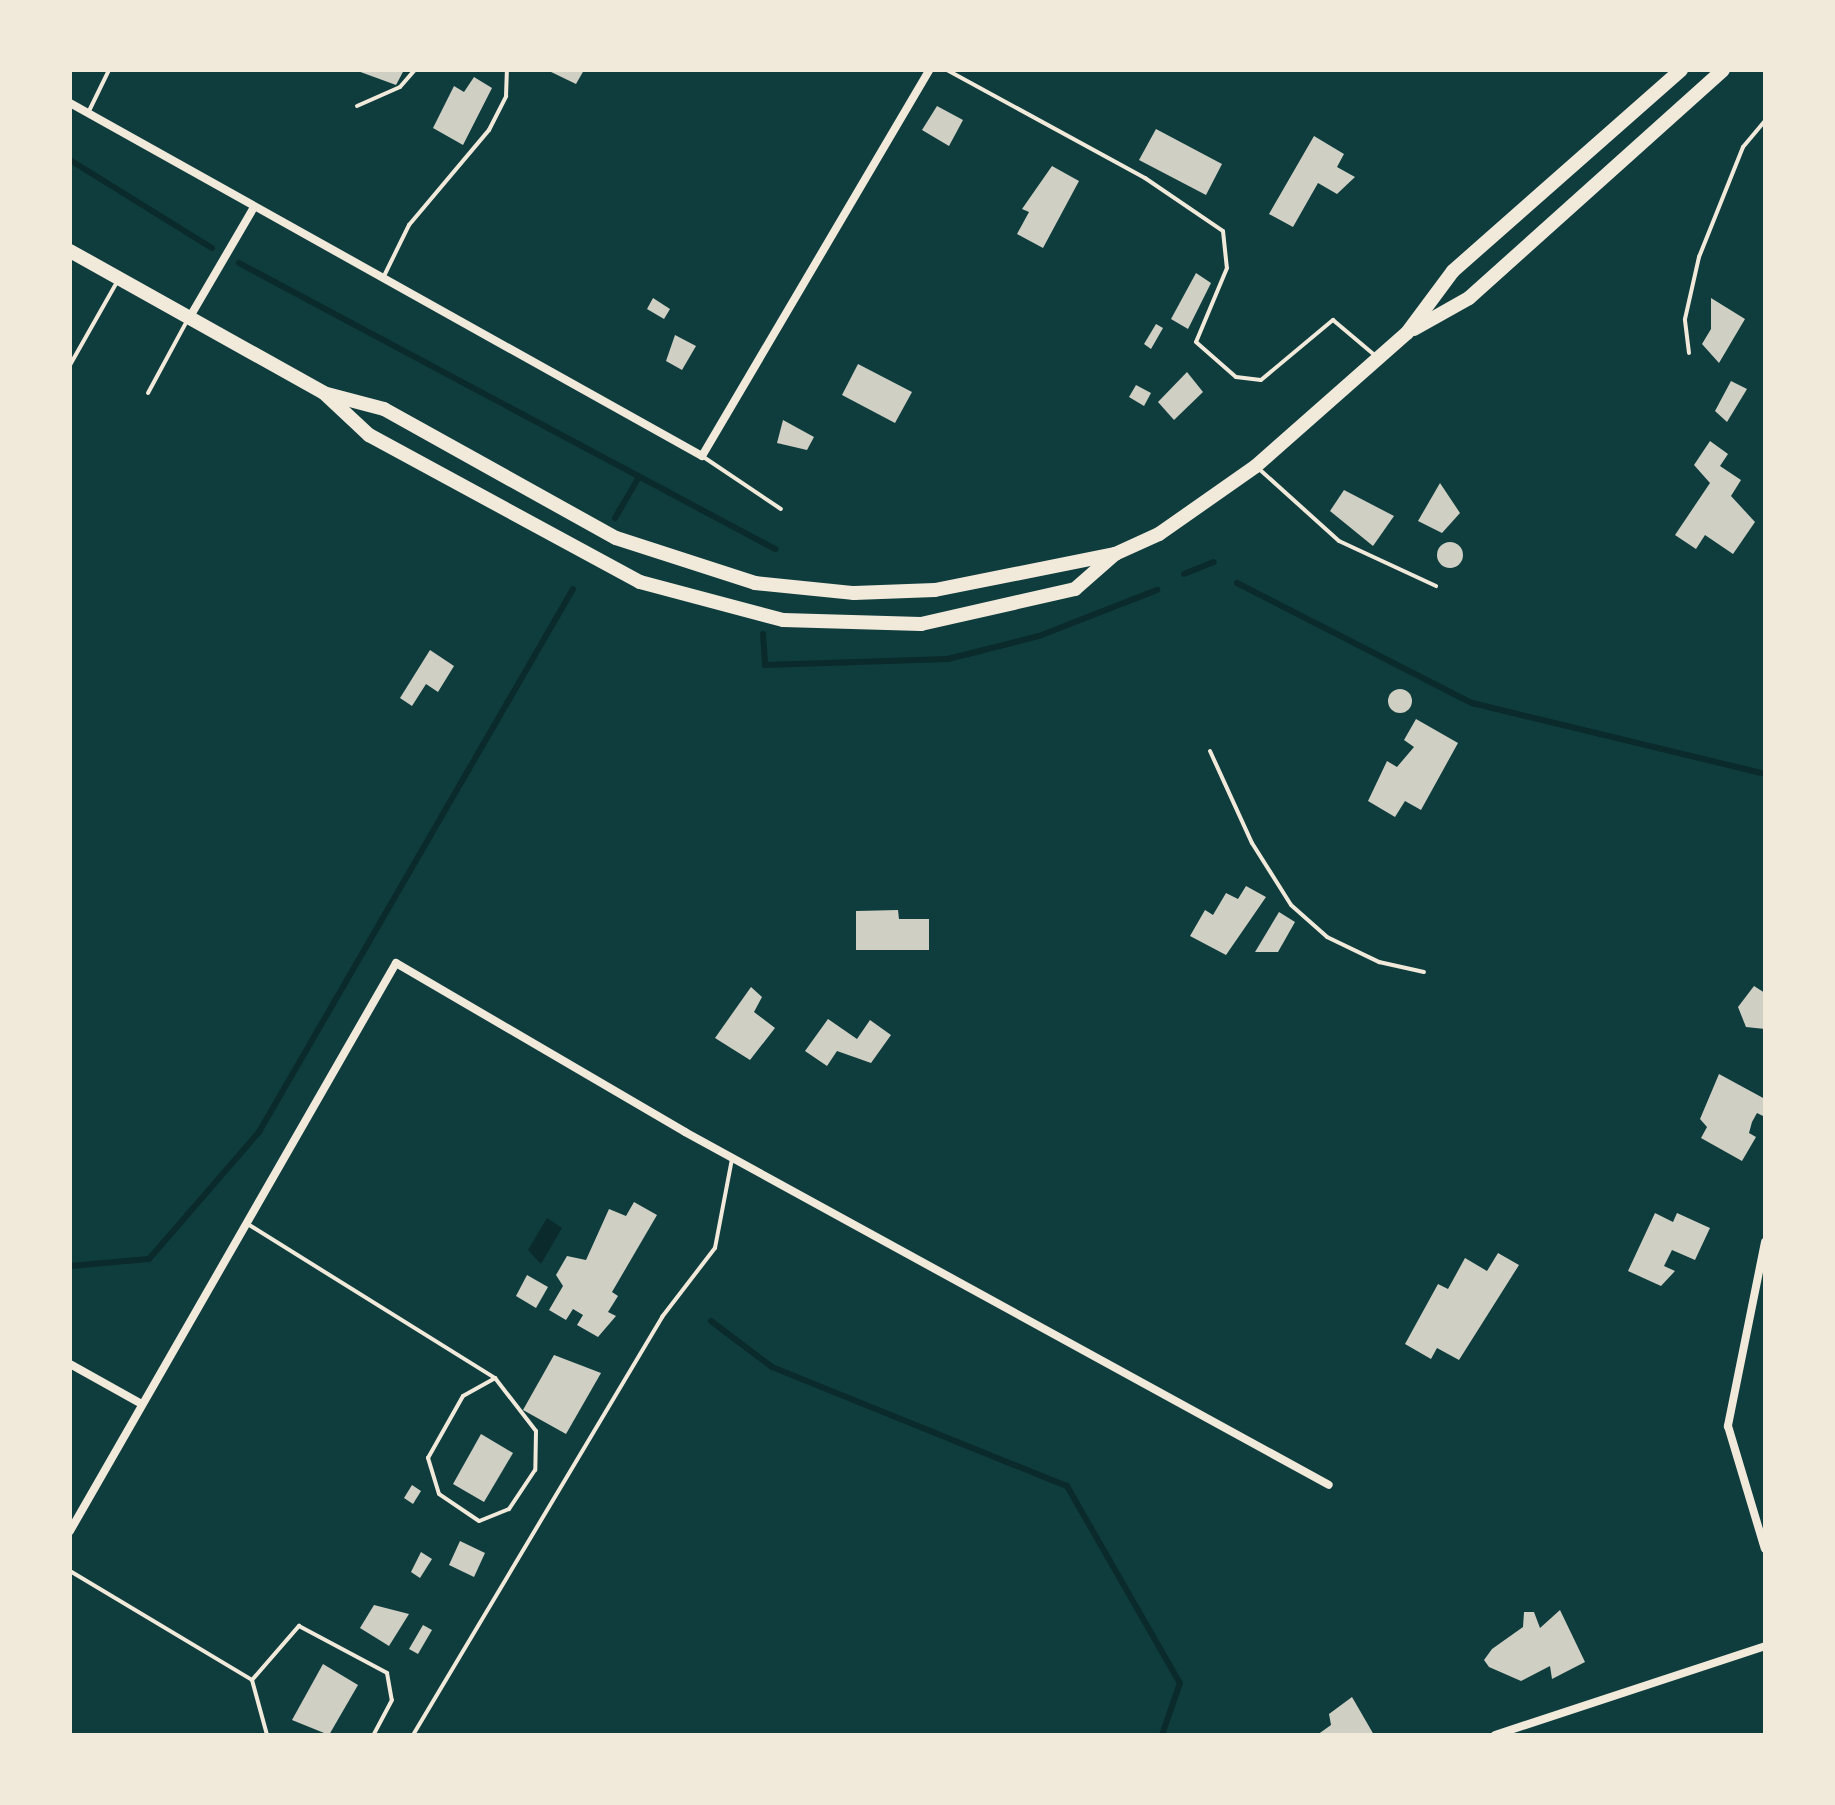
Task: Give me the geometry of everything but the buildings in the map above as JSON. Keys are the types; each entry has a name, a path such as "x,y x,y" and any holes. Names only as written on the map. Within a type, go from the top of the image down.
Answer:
{"main road":[{"path":"324,393 384,409 628,543 755,583 854,593 935,590 1115,554 1159,534 1256,466 1407,333 1453,271 1681,70"},
{"path":"1407,333 1469,298 1723,70"},
{"path":"70,239 92,260"},
{"path":"70,251 121,275 324,393 369,435 582,554 666,592 745,614 870,626 971,617 1075,589 1115,554"}],"street":[{"path":"70,103 702,456 929,70"},
{"path":"191,315 254,207"},
{"path":"70,1531 138,1402 396,963 732,1156 1329,1485"},
{"path":"1765,1242 1728,1426 1765,1549"},
{"path":"70,1364 138,1402"},
{"path":"1495,1735 1765,1646"}],"lane":[{"path":"88,114 109,70"},
{"path":"357,106 400,87 415,70"},
{"path":"383,278 409,225 489,130 506,96 507,70"},
{"path":"947,70 1145,178 1223,231 1231,250 1227,268 1196,342 1236,377 1261,380 1333,320 1379,358"},
{"path":"1689,353 1685,319 1699,257 1743,147 1765,121"},
{"path":"70,365 121,275"},
{"path":"148,393 191,315"},
{"path":"702,456 781,509"},
{"path":"1256,466 1339,541 1436,586"},
{"path":"1210,751 1252,843 1291,905 1327,937 1379,962 1424,972"},
{"path":"413,1735 662,1317 715,1248 732,1156"},
{"path":"244,1222 495,1378 536,1431 535,1470 509,1509 479,1521 439,1494 428,1458 463,1396 495,1378"},
{"path":"70,1571 252,1680 267,1735"},
{"path":"252,1680 299,1626 387,1673 392,1700 373,1735"}],"water":[{"path":"547,1218 562,1228 541,1264 528,1250"}],"waterway":[{"path":"70,160 212,248"},
{"path":"239,263 775,549"},
{"path":"615,518 639,477"},
{"path":"1184,574 1214,562"},
{"path":"1237,583 1472,703 1765,774"},
{"path":"70,1266 149,1259 259,1132 573,589"},
{"path":"763,634 765,665 948,659 1039,636 1157,590"},
{"path":"711,1321 772,1367 1067,1486 1180,1683 1162,1735"}]}
